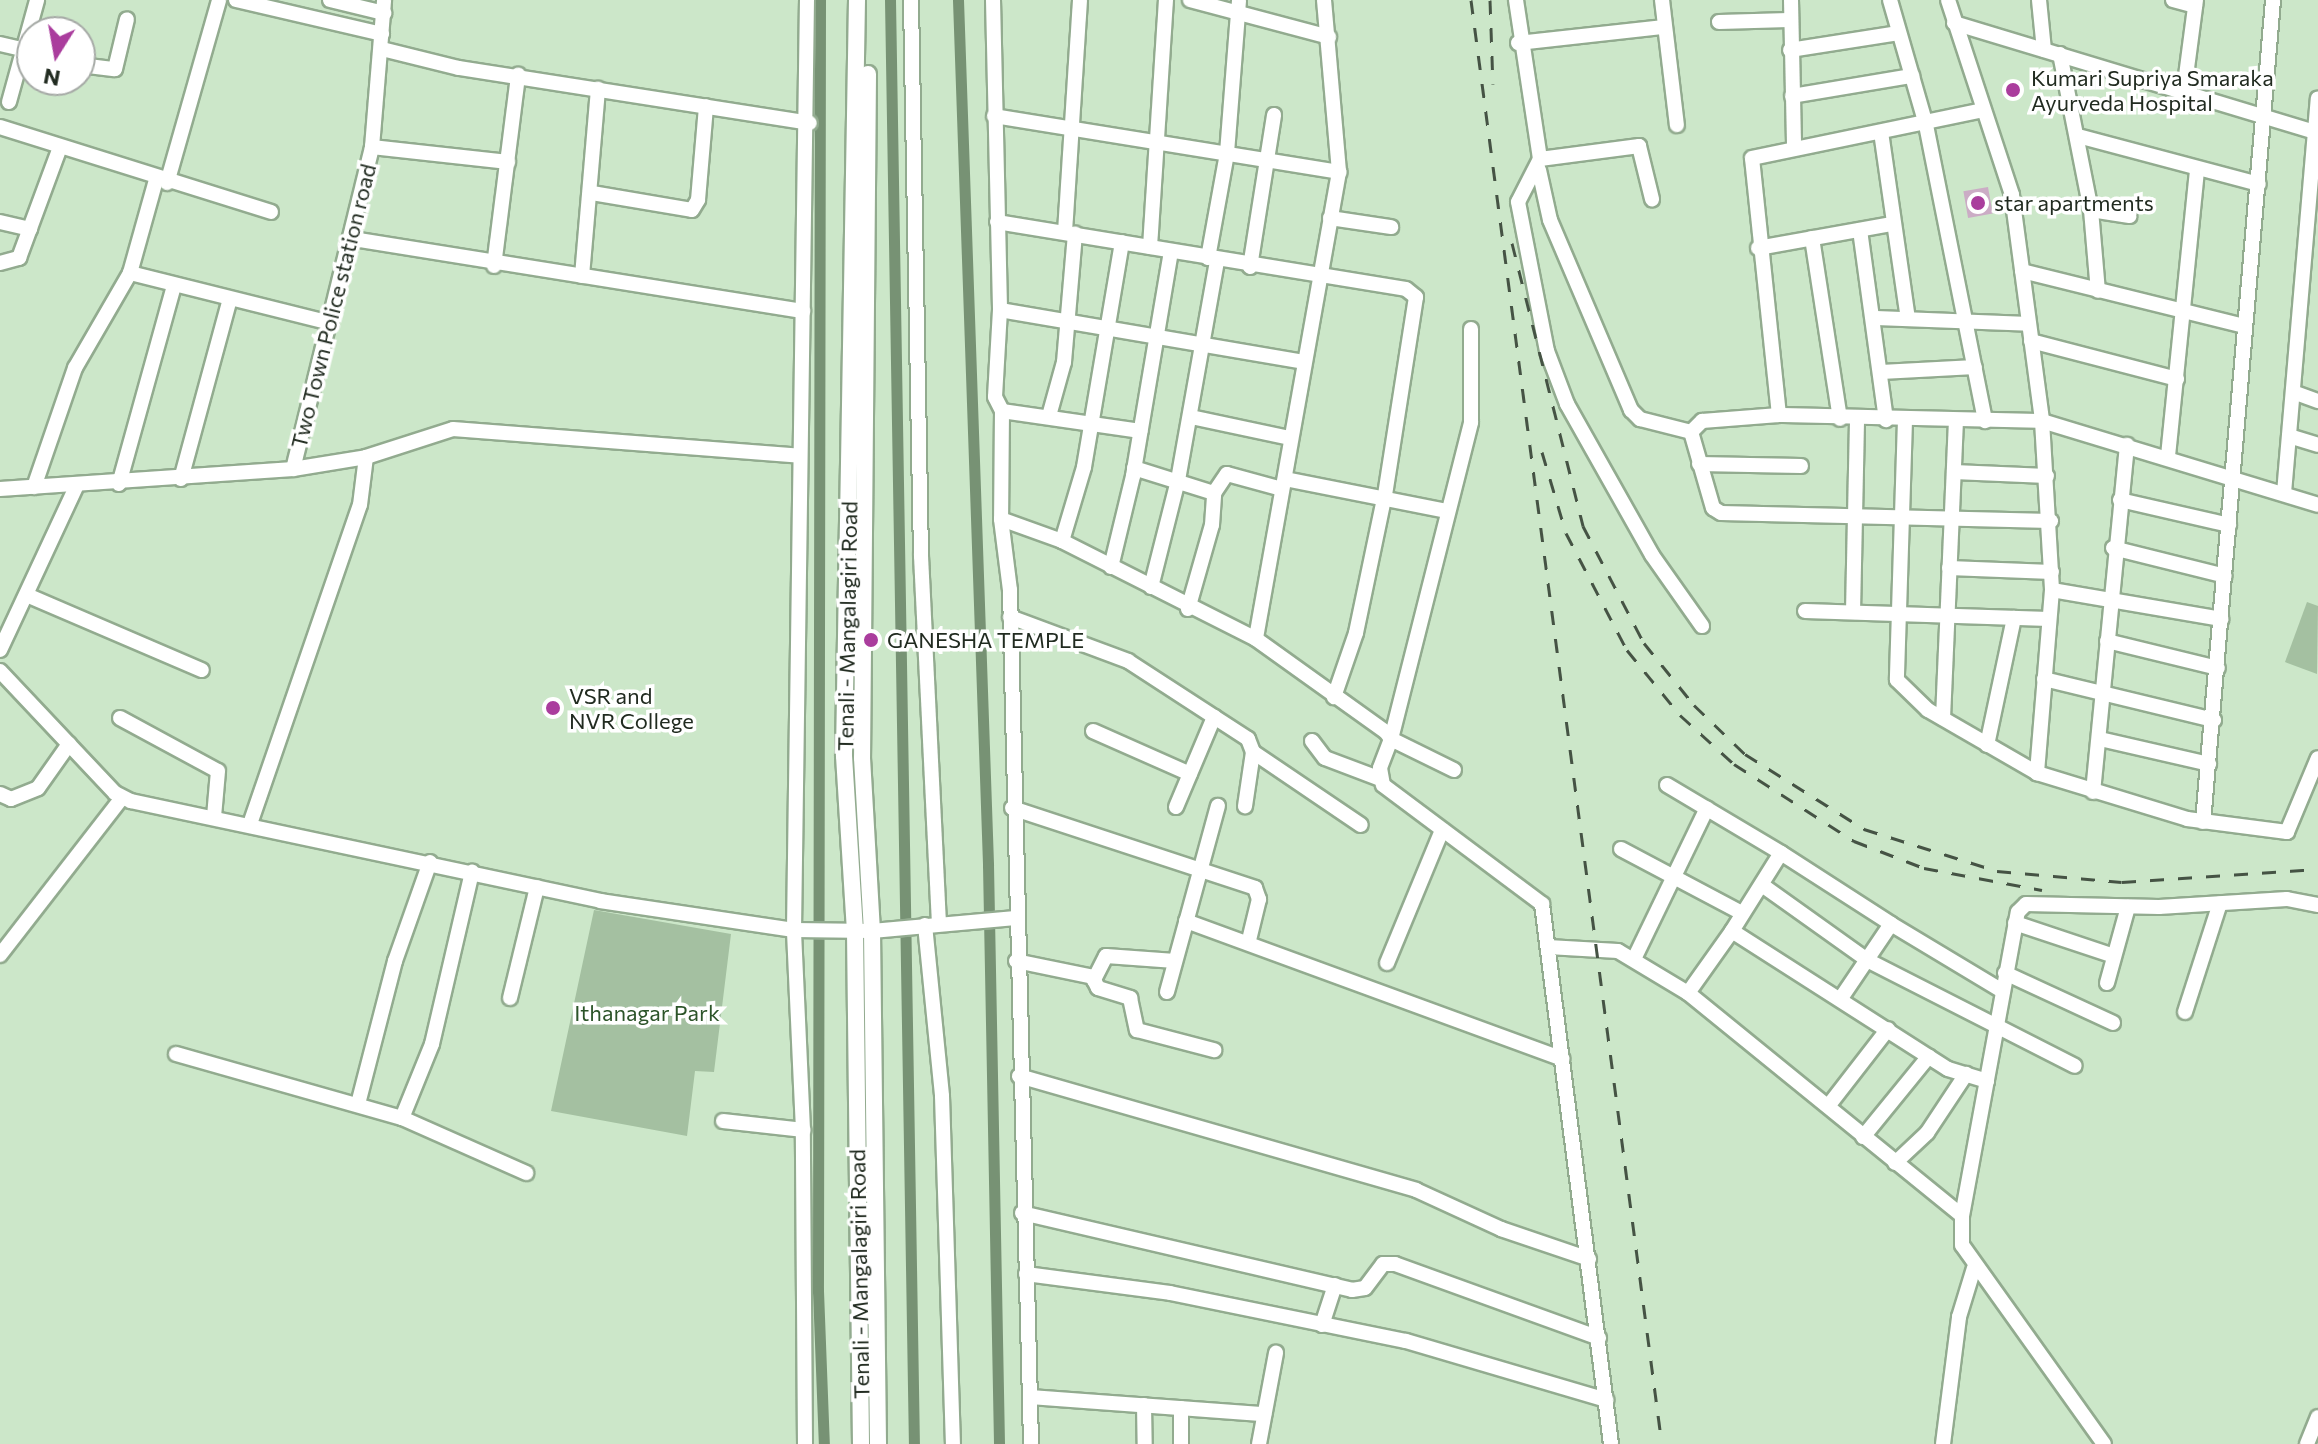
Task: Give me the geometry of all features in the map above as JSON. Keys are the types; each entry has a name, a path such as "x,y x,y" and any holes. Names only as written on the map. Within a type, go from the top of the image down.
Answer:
{"main road":[{"name":"Tenali - Mangalagiri Road","path":"857,0 844,756 864,931 861,1444"},
{"name":"Tenali - Mangalagiri Road","path":"868,0 862,758 878,1444"}],"street":[{"path":"34,487 75,368 130,273 219,0"},
{"path":"236,0 382,42 518,75 810,123"},
{"path":"330,0 384,6"},
{"path":"805,1444 799,930 800,456 810,123 807,0"},
{"path":"911,0 925,925 942,1096 953,1444"},
{"path":"993,0 1000,310 995,397 1002,411 1001,519 1010,617 1022,1213 1031,1444"},
{"path":"1049,416 1068,318 1080,0"},
{"path":"1150,247 1166,0"},
{"path":"1190,0 1239,6 1329,37"},
{"path":"1256,639 1318,276 1339,172 1324,0"},
{"path":"1516,0 1518,43 1550,220 1631,410 1640,419 1691,432"},
{"path":"1662,0 1677,125"},
{"path":"1791,0 1789,20 1794,148"},
{"path":"1890,0 1926,125 1985,421"},
{"path":"1948,0 2012,195 2042,421 2051,521 2052,590 2037,773"},
{"path":"2039,0 2044,50"},
{"path":"2173,0 2195,3 2184,91"},
{"path":"2203,822 2273,0"},
{"name":"Two Town Police station road","path":"293,469 353,239 372,147 384,6"},
{"path":"1151,587 1178,480 1203,341 1227,153 1239,6"},
{"path":"96,67 115,69 127,19"},
{"path":"1719,22 1789,20"},
{"path":"1954,23 2317,133"},
{"path":"1518,43 1664,27"},
{"path":"1790,50 1899,33"},
{"path":"2060,54 2091,210 2098,291"},
{"path":"494,266 518,75"},
{"path":"1792,96 1912,76"},
{"path":"9,102 16,83"},
{"path":"582,276 592,193 598,89"},
{"path":"2284,493 2314,209 2318,98"},
{"path":"592,193 692,210 698,200 706,106"},
{"path":"1779,415 1758,248 1752,158 1926,125 1983,110"},
{"path":"1250,267 1274,115"},
{"path":"994,116 1073,130 1155,138 1339,172"},
{"path":"0,127 162,182 271,212"},
{"path":"1881,132 1891,224 1908,319"},
{"path":"2078,136 2259,184"},
{"path":"1652,199 1639,146 1540,164 1518,202 1547,351 1567,404 1652,555 1702,626"},
{"path":"0,263 16,262 60,147"},
{"path":"372,147 508,162"},
{"path":"2168,456 2197,169"},
{"path":"2091,210 2130,216"},
{"path":"1330,218 1391,227"},
{"path":"0,222 30,229"},
{"path":"997,222 1070,232 1250,267 1406,289 1416,297 1385,494 1356,633 1334,697"},
{"path":"1758,248 1891,224"},
{"path":"1860,230 1876,318 1886,420"},
{"path":"1812,238 1840,419"},
{"path":"353,239 494,266 582,276 803,311"},
{"path":"1062,541 1092,423 1122,242"},
{"path":"1111,567 1134,468 1154,334 1171,251"},
{"path":"2022,271 2182,314 2244,326"},
{"path":"130,273 173,289 331,323"},
{"path":"119,484 173,289"},
{"path":"181,479 229,302"},
{"path":"1000,310 1203,341 1304,362"},
{"path":"1876,318 1966,319 2029,324"},
{"path":"1378,778 1391,739 1473,408 1471,329"},
{"path":"2031,341 2177,379"},
{"path":"1881,372 1975,367"},
{"path":"2293,392 2318,401"},
{"path":"1002,411 1141,431"},
{"path":"1691,432 1702,421 1779,415 1840,419 2042,421 2233,475 2318,505"},
{"path":"1191,417 1290,438"},
{"path":"1853,612 1857,419"},
{"path":"1905,420 1897,680 1943,718 2037,773 2203,822 2292,829 2318,758"},
{"path":"1943,718 1945,616 1956,421"},
{"path":"0,489 119,484 293,469 366,457 453,429 800,456"},
{"path":"1691,432 1699,464 1721,513 1856,512 2051,521"},
{"path":"2289,436 2318,445"},
{"path":"2093,792 2105,689 2113,548 2127,445"},
{"path":"250,824 360,505 366,457"},
{"path":"1699,464 1801,466"},
{"path":"1134,468 1214,493"},
{"path":"1954,472 2047,476"},
{"path":"1188,609 1212,525 1214,493 1227,474 1283,484 1385,494 1447,511"},
{"path":"0,650 29,596 77,485"},
{"path":"2120,500 2229,525"},
{"path":"1001,519 1062,541 1188,609 1256,639 1391,739 1454,770"},
{"path":"2113,548 2225,576"},
{"path":"1949,568 2052,572"},
{"path":"2052,590 2111,597 2222,619"},
{"path":"29,596 202,670"},
{"path":"1805,611 1898,611 1945,616 2049,619"},
{"path":"1010,617 1128,661 1248,739 1253,752 1245,806"},
{"path":"1987,745 2014,618"},
{"path":"2107,641 2218,668"},
{"path":"0,671 122,798 537,887 799,930 864,931 966,919 1015,918"},
{"path":"2044,679 2105,689 2214,720"},
{"path":"1176,807 1214,717"},
{"path":"120,718 218,771 222,787 214,817"},
{"path":"1093,731 1190,774"},
{"path":"2100,739 2209,764"},
{"path":"1312,741 1325,758 1378,778 1542,904 1611,1444"},
{"path":"0,794 11,799 41,785 69,744"},
{"path":"1253,752 1361,825"},
{"path":"1667,785 2001,990"},
{"path":"0,955 122,798"},
{"path":"1167,992 1218,806"},
{"path":"1012,808 1258,891 1249,940"},
{"path":"1635,957 1707,808"},
{"path":"1387,963 1442,830"},
{"path":"1621,849 1674,872 1742,913"},
{"path":"1688,993 1781,853"},
{"path":"358,1104 395,961 430,862"},
{"path":"402,1118 432,1044 472,872"},
{"path":"1762,885 1867,960 2075,1066"},
{"path":"510,998 537,887"},
{"path":"2104,1444 2045,1353 1964,1253 1962,1216 2015,923 2026,904 2128,907 2287,899 2318,905"},
{"path":"2185,1012 2220,903"},
{"path":"2107,983 2128,907"},
{"path":"1186,921 1249,940 1563,1059"},
{"path":"2015,923 2114,956"},
{"path":"1841,998 1891,924"},
{"path":"1732,931 1929,1056 1987,1081"},
{"path":"1548,947 1635,957 1688,993 1962,1216"},
{"path":"1175,961 1106,956 1094,977 1098,988 1130,998 1137,1030 1214,1050"},
{"path":"1016,961 1094,977"},
{"path":"2005,973 2113,1023"},
{"path":"1829,1105 1888,1029"},
{"path":"176,1054 402,1118 526,1173"},
{"path":"1863,1137 1929,1056"},
{"path":"1895,1163 1927,1133 1966,1074"},
{"path":"1019,1076 1416,1190 1512,1233 1589,1259"},
{"path":"723,1121 803,1130"},
{"path":"1022,1213 1360,1290 1383,1264 1395,1264 1599,1338"},
{"path":"1943,1444 1959,1317 1974,1268"},
{"path":"1026,1274 1170,1293 1416,1343 1606,1400"},
{"path":"1322,1325 1335,1285"},
{"path":"1259,1444 1276,1353"},
{"path":"1030,1397 1264,1414"},
{"path":"1144,1405 1145,1444"},
{"path":"1181,1408 1181,1444"},
{"path":"2307,1444 2318,1417"}],"green space":[{"path":"2307,602 2318,606 2317,674 2285,662"},
{"name":"Ithanagar Park","path":"594,910 731,934 714,1072 695,1071 687,1136 551,1111"}],"building":[{"name":"star apartments","path":"1988,187 1993,214 1968,218 1963,191"}],"waterway":[{"path":"820,0 818,1291 824,1444"},
{"path":"890,0 914,1444"},
{"path":"958,0 988,865 999,1444"}],"railway":[{"path":"1471,0 1662,1444"},
{"path":"1490,0 1493,84"},
{"path":"1512,243 1583,526 1644,643 1694,705 1745,754 1864,829 1997,871 2122,882 2318,869"},
{"path":"1542,452 1566,533 1627,650 1680,715 1734,764 1854,841 1924,868 2042,890"}],"place":[{"name":"Kumari Supriya Smaraka Ayurveda Hospital","path":"2013,90"},
{"name":"star apartments","path":"1978,203"},
{"name":"GANESHA TEMPLE","path":"871,640"},
{"name":"VSR and NVR College","path":"553,708"}]}
